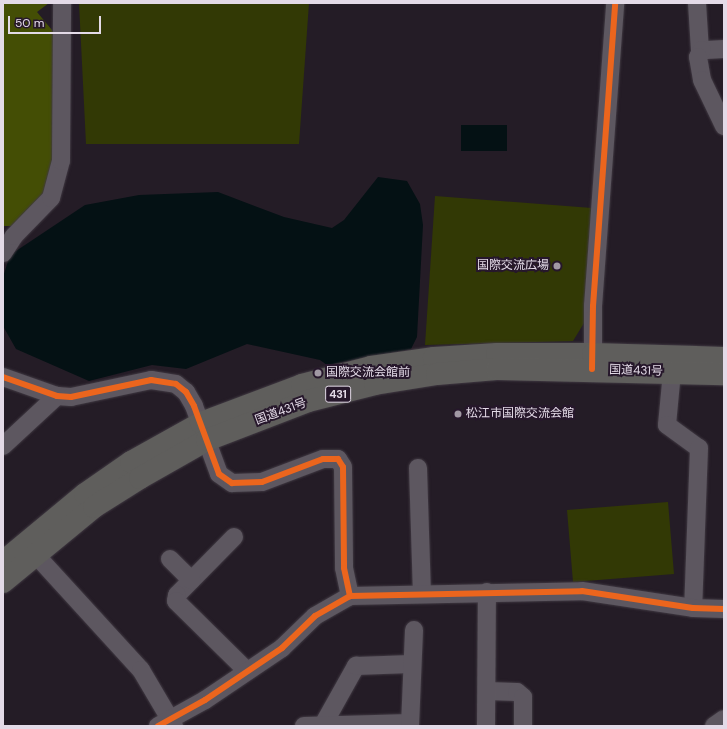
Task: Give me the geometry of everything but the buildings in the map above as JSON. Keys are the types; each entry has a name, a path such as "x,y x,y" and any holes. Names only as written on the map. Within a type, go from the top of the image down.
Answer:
{"highway":[{"name":"国道431号","path":"3,562 85,494 131,462 204,431 376,384 437,374 593,362 724,358"},
{"name":"国道431号","path":"593,362 672,372 724,374"},
{"name":"国道431号","path":"3,582 35,554 94,507 204,431"}],"street":[{"path":"3,252 14,236 51,198 61,161 62,3"},
{"path":"593,362 593,306 607,75 615,3"},
{"path":"697,3 702,80 724,126"},
{"path":"700,51 724,49"},
{"path":"3,365 13,369 9,379 57,396 71,397 164,380 186,392 204,431 219,474 232,483 262,482 323,459 332,458 342,463 344,568 350,596"},
{"path":"672,372 667,425 699,448 693,608"},
{"path":"3,446 57,396"},
{"path":"418,468 422,593"},
{"path":"234,537 177,595 176,601 247,671"},
{"path":"35,554 141,670 167,724 282,648 320,613 350,596 582,590 693,608 724,609"},
{"path":"170,559 191,580"},
{"path":"486,726 487,592"},
{"path":"304,726 410,725 411,664 414,630"},
{"path":"323,726 356,666 411,664"},
{"path":"487,691 517,692 523,697 523,726"},
{"path":"714,726 724,719"}],"green space":[{"path":"3,3 49,3 37,12 57,36 55,161 47,192 13,226 3,226"},
{"path":"79,3 309,3 299,144 86,144"},
{"name":"国際交流広場","path":"435,196 592,208 584,323 573,341 425,345"},
{"path":"668,502 674,574 573,582 567,510"}],"shaded area":[{"path":"461,125 507,125 507,151 461,151"},
{"path":"378,177 407,181 420,204 423,225 417,337 411,349 327,365 320,360 247,344 186,369 152,365 89,381 16,349 3,326 3,277 10,255 85,205 139,195 218,192 284,217 332,228 344,220"}],"cycle path":[{"path":"592,369 593,306 615,3"},
{"path":"3,377 57,396 71,397 151,380 176,384 186,392 194,406 219,474 232,483 262,482 323,459 338,459 343,467 344,568 350,596"},
{"path":"158,726 205,700 282,648 315,616 350,596 582,591 693,608 724,609"}],"place":[{"name":"国際交流広場","path":"557,266"},
{"name":"国際交流会館前","path":"318,373"},
{"name":"松江市国際交流会館","path":"458,414"}]}
